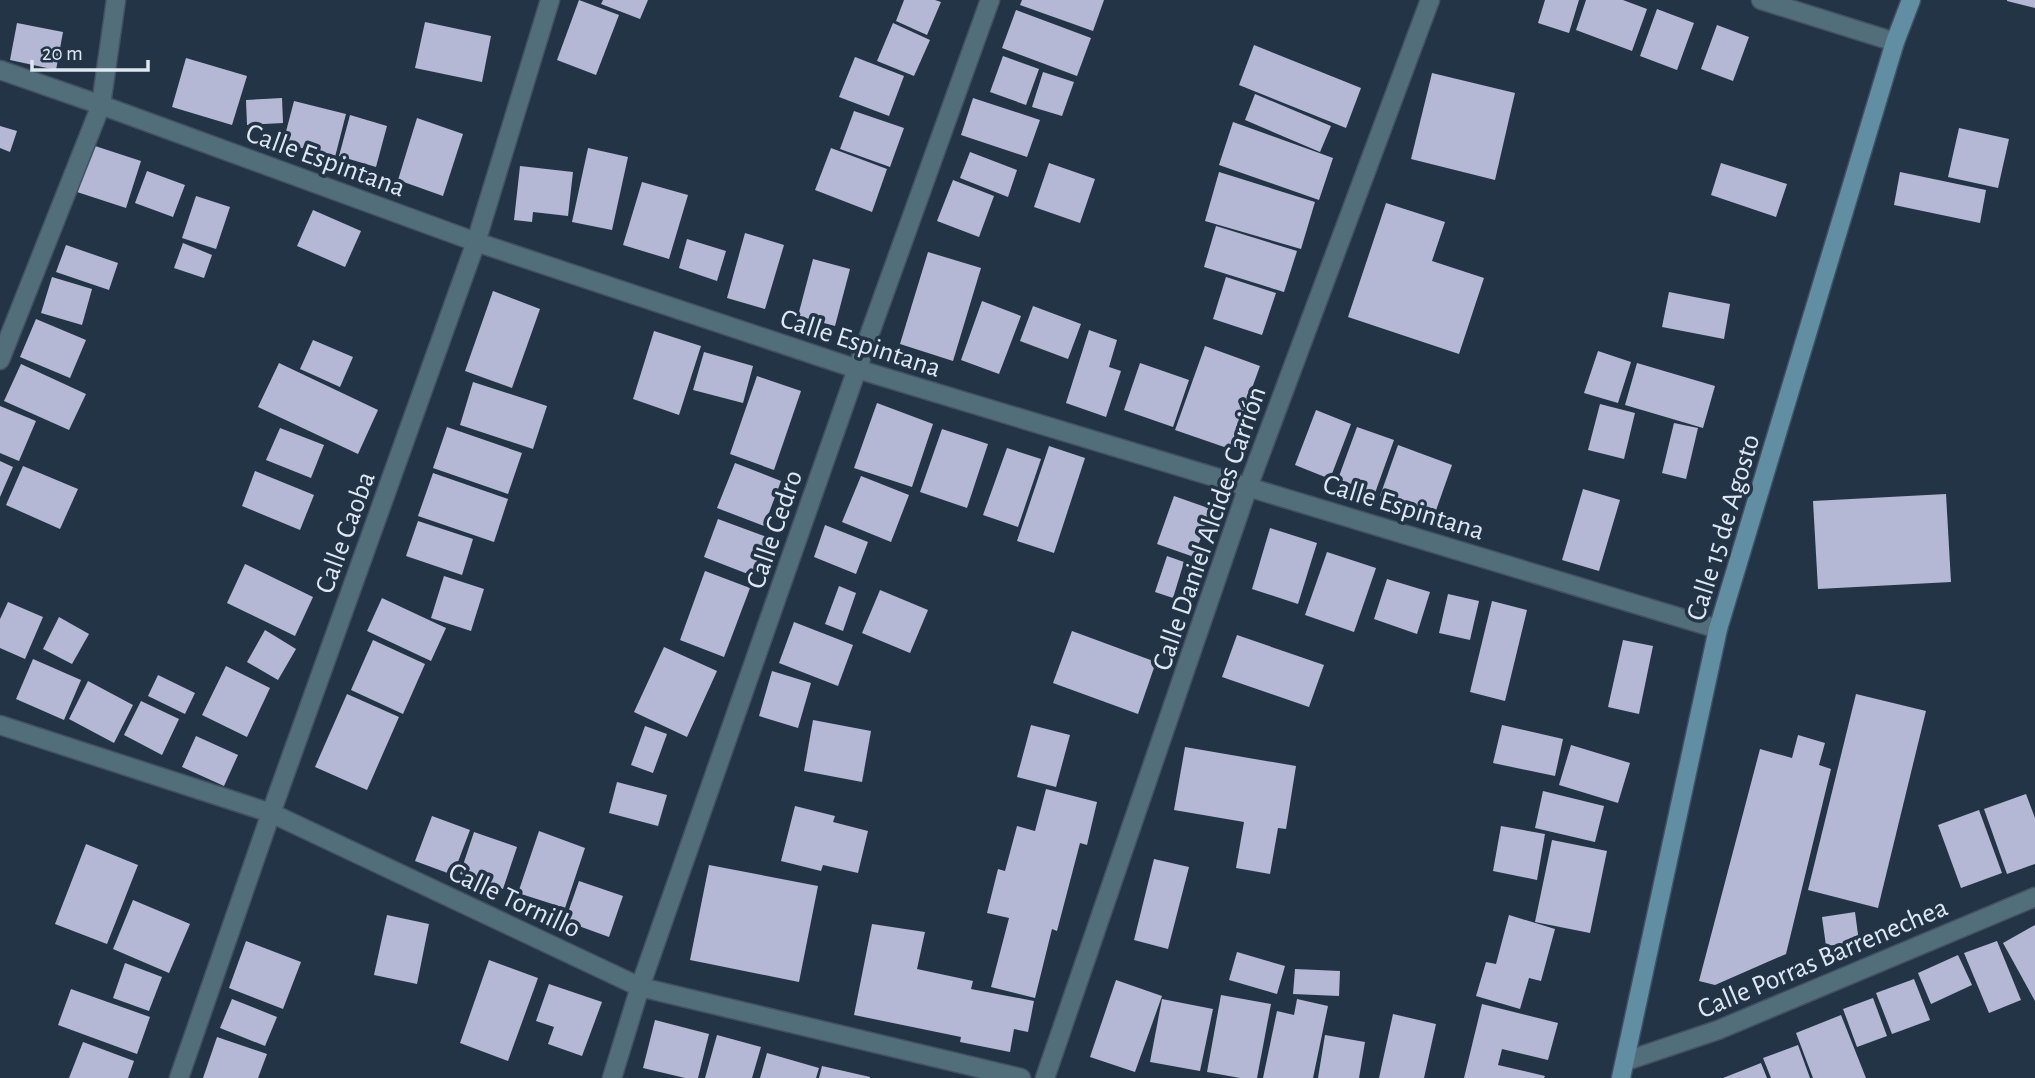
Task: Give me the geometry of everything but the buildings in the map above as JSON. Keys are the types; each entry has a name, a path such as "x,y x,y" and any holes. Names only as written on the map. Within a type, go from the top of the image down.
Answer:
{"street":[{"path":"0,360 101,105 116,0"},
{"name":"Calle Caoba","path":"179,1078 476,242 550,0"},
{"name":"Calle Cedro","path":"611,1078 640,987 857,369 990,0"},
{"name":"Calle Daniel Alcides Carrión","path":"1045,1078 1248,487 1430,0"},
{"path":"1761,0 1895,42"},
{"name":"Calle 15 de Agosto","path":"1624,1070 1718,629 1895,42 1912,0"},
{"name":"Calle Espintana","path":"0,70 476,242 857,369 1718,629"},
{"name":"Calle Tornillo","path":"0,725 271,813 640,987 1021,1078"},
{"name":"Calle Porras Barrenechea","path":"1624,1070 2035,897"}]}
